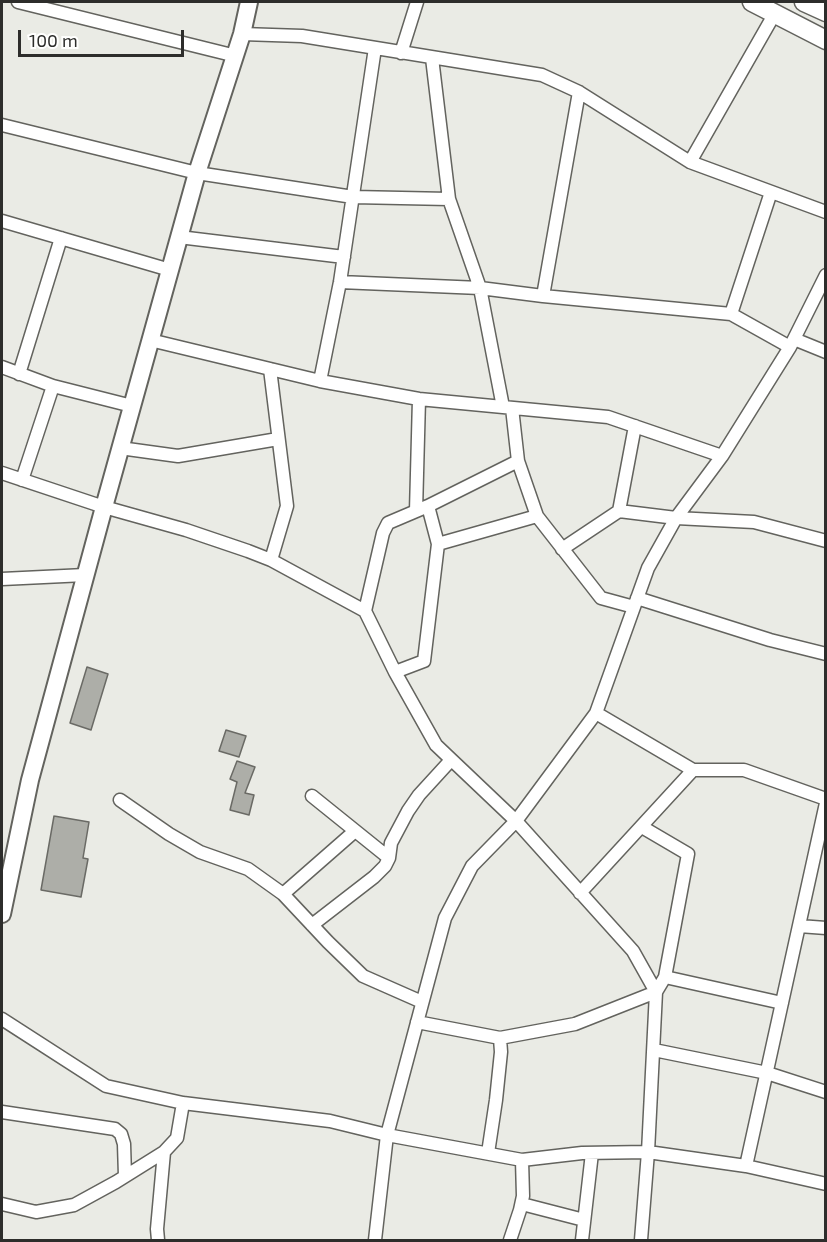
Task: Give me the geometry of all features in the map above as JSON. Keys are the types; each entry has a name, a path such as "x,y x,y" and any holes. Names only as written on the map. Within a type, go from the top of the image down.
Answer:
{"main road":[{"path":"2,914 30,780 197,173 236,56 249,2"},
{"path":"752,2 825,40"},
{"path":"804,2 825,12"}],"street":[{"path":"18,2 236,56"},
{"path":"401,53 417,2"},
{"path":"690,162 775,13"},
{"path":"242,34 302,36 542,75 579,92 690,162 825,212"},
{"path":"320,381 340,282 375,48"},
{"path":"432,58 449,199 480,288 518,461 537,516 601,598 636,603 825,654"},
{"path":"543,296 579,92"},
{"path":"2,125 197,173 353,196 449,199"},
{"path":"731,314 771,192"},
{"path":"2,221 170,270"},
{"path":"179,237 344,257"},
{"path":"19,374 61,238"},
{"path":"375,1240 387,1135 445,918 472,866 516,821 596,713 648,568 676,518 722,456 792,343 825,275"},
{"path":"340,282 480,288 731,314 792,343 825,352"},
{"path":"150,340 320,381 419,399 608,417 722,456"},
{"path":"2,368 53,386 132,406"},
{"path":"270,369 287,506 271,560"},
{"path":"22,480 53,386"},
{"path":"395,672 424,662 438,544 422,509 419,399"},
{"path":"619,511 635,426"},
{"path":"120,448 178,456 278,439"},
{"path":"365,611 383,533 388,523 422,509 518,461"},
{"path":"2,473 104,507 186,530 271,560 365,611 435,745 516,821 633,951 656,992"},
{"path":"562,549 619,511 676,518 754,522 825,541"},
{"path":"438,544 537,516"},
{"path":"2,579 86,575"},
{"path":"596,713 693,771 744,770 825,805 746,1166"},
{"path":"312,925 385,866 389,858 391,843 408,811 418,795 451,760"},
{"path":"580,893 693,771"},
{"path":"312,796 389,858"},
{"path":"120,800 200,852 248,870 282,894 363,976 422,1002"},
{"path":"641,1240 656,992 665,976 688,854 642,827"},
{"path":"282,894 355,831"},
{"path":"799,926 825,928"},
{"path":"665,976 782,1003"},
{"path":"417,1022 500,1038 575,1024 656,992"},
{"path":"2,1019 106,1086 183,1103 330,1121 387,1135 522,1160 592,1153 648,1152 746,1166 825,1184"},
{"path":"488,1154 500,1072 500,1038"},
{"path":"654,1050 766,1073 825,1092"},
{"path":"2,1204 36,1212 74,1205 164,1152 177,1138 183,1103"},
{"path":"2,1112 115,1129 121,1134 124,1144 125,1176"},
{"path":"158,1240 164,1152"},
{"path":"582,1240 592,1153"},
{"path":"510,1240 522,1204 522,1160"},
{"path":"522,1204 584,1220"}],"building":[{"path":"87,667 108,674 91,730 70,723"},
{"path":"226,730 246,736 239,757 219,751"},
{"path":"237,761 255,767 245,793 254,795 249,815 230,810 237,782 230,779"},
{"path":"54,816 89,822 83,858 88,859 81,897 41,890"}]}
